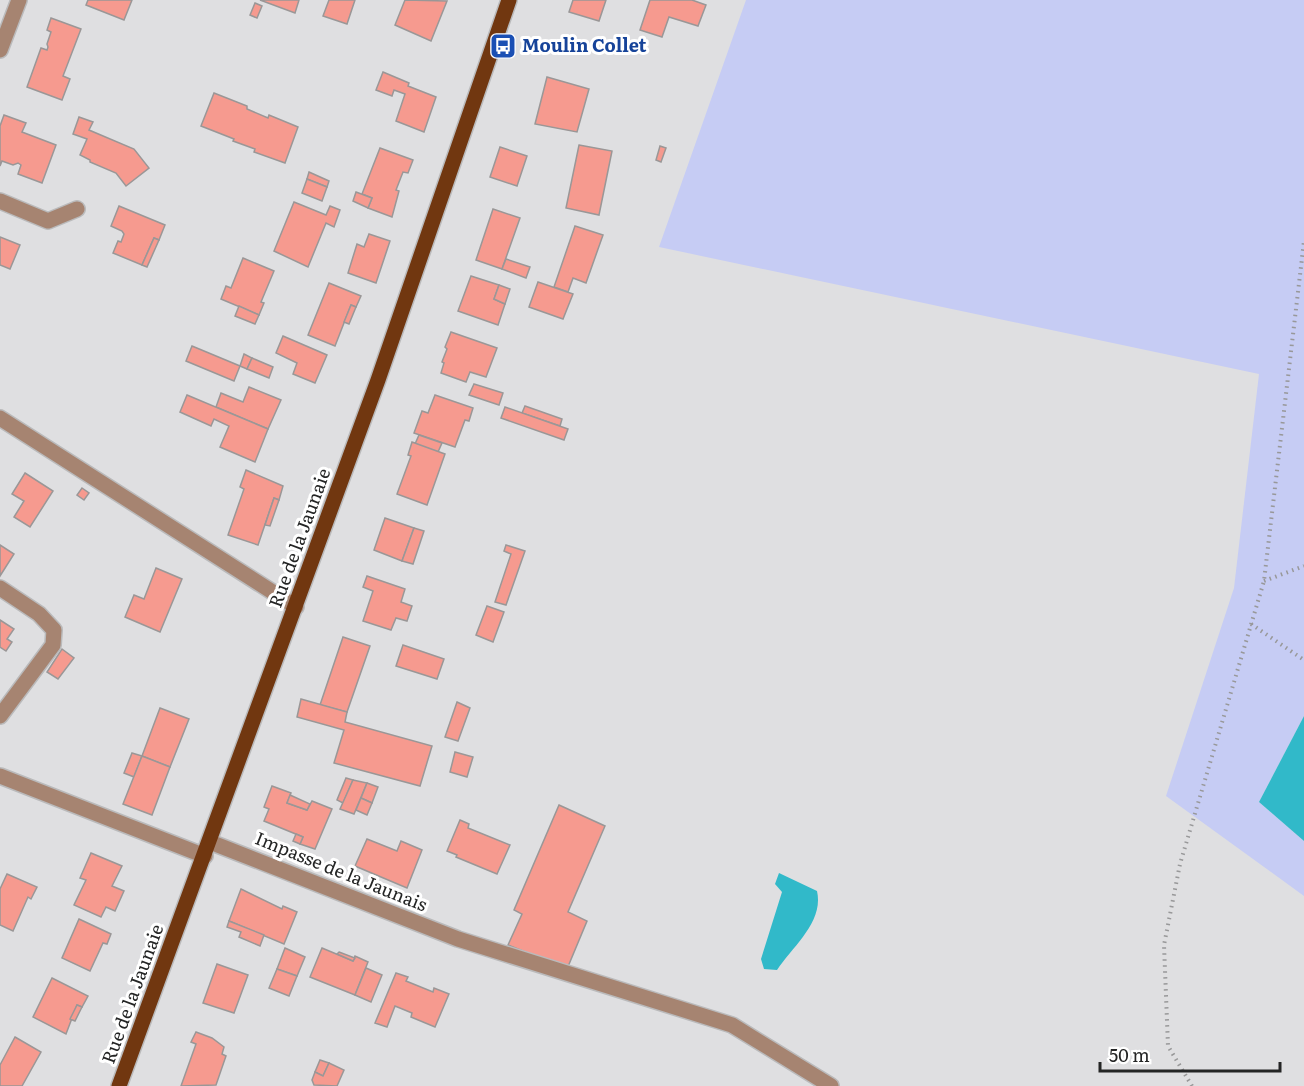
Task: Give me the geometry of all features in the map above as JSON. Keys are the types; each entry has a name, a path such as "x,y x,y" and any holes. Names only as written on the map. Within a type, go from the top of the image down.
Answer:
{"main road":[{"name":"Rue de la Jaunaie","path":"120,1086 378,380 509,0"}],"street":[{"path":"0,51 19,0"},
{"path":"0,201 48,221 77,209"},
{"path":"0,418 296,607"},
{"path":"0,588 39,614 54,630 53,645 0,716"},
{"name":"Impasse de la Jaunais","path":"0,776 458,939 732,1025 831,1086"}],"path":[{"path":"1192,1086 1168,1046 1164,945 1180,864 1264,581 1304,241"},
{"path":"1264,581 1304,566"},
{"path":"1251,624 1304,660"}],"shaded area":[{"path":"746,0 1304,0 1304,716 1259,802 1304,841 1304,896 1166,796 1234,588 1259,374 659,247"},
{"path":"1304,716 1304,841 1259,802"},
{"path":"779,873 817,891 818,902 816,913 806,933 777,970 764,969 761,959 782,892 775,884"}],"building":[{"path":"88,0 132,0 124,20 86,5"},
{"path":"260,0 299,0 295,13"},
{"path":"329,0 355,0 347,24 323,16"},
{"path":"405,0 447,1 431,41 395,25"},
{"path":"573,0 606,0 599,21 569,12"},
{"path":"650,0 692,0 706,5 698,26 669,17 662,37 640,30"},
{"path":"255,3 262,6 257,18 250,15"},
{"path":"51,18 81,29 63,76 70,79 62,100 27,87 41,48 47,50 51,32 47,30"},
{"path":"383,72 409,83 408,86 436,97 424,132 396,121 405,94 394,90 392,96 376,90"},
{"path":"547,77 589,89 577,132 535,124"},
{"path":"214,93 247,106 247,109 268,118 269,115 298,127 285,163 254,152 255,149 201,126"},
{"path":"4,115 26,123 22,132 56,145 42,183 18,174 21,165 18,163 13,165 2,161 0,166 0,126"},
{"path":"79,117 93,122 89,130 134,149 149,168 126,186 116,173 80,155 87,139 73,134"},
{"path":"579,145 612,151 599,215 566,208"},
{"path":"660,146 666,148 661,162 656,160"},
{"path":"500,147 527,156 517,186 490,177"},
{"path":"380,148 413,160 408,173 403,172 396,190 399,191 392,217 368,208 372,198 362,194"},
{"path":"309,172 329,181 327,187 307,179"},
{"path":"307,179 327,187 322,201 302,193"},
{"path":"356,192 372,198 368,208 353,201"},
{"path":"294,202 326,215 330,206 340,210 334,227 326,223 308,267 274,251"},
{"path":"119,206 165,225 159,240 154,238 142,265 113,253 124,234 111,226"},
{"path":"493,209 520,218 502,269 476,260"},
{"path":"575,226 603,235 586,283 573,278 568,292 554,287"},
{"path":"369,234 390,241 376,283 348,273 357,244 364,247"},
{"path":"0,237 20,245 10,269 0,265"},
{"path":"154,238 159,240 147,267 142,265"},
{"path":"243,258 274,271 261,302 264,303 259,315 221,299 226,286 231,288"},
{"path":"506,259 530,267 526,278 502,269"},
{"path":"471,276 499,285 494,299 505,304 498,325 458,311"},
{"path":"538,282 573,294 563,319 529,307"},
{"path":"329,283 361,296 356,307 351,305 335,346 308,335"},
{"path":"499,285 510,289 505,304 494,299"},
{"path":"351,305 356,307 349,324 344,322"},
{"path":"239,306 259,315 255,324 235,316"},
{"path":"451,332 497,348 486,377 470,372 466,382 441,373 447,349 445,347"},
{"path":"283,336 327,355 315,383 293,374 297,363 276,353"},
{"path":"192,346 240,366 234,381 186,361"},
{"path":"244,354 252,358 247,369 240,366"},
{"path":"252,358 273,367 269,378 247,369"},
{"path":"474,384 503,393 499,405 469,395"},
{"path":"249,387 281,400 268,429 216,407 221,393 243,402"},
{"path":"187,395 268,429 255,462 220,447 229,426 214,419 211,426 180,412"},
{"path":"435,395 473,408 469,421 465,420 455,447 414,433 422,411 428,413"},
{"path":"525,406 562,419 560,426 522,413"},
{"path":"505,407 568,429 564,440 501,418"},
{"path":"419,435 442,443 438,452 415,444"},
{"path":"412,442 445,454 427,505 397,494 411,456 408,455"},
{"path":"246,470 283,486 279,500 274,498 258,545 228,535 244,489 240,487"},
{"path":"25,473 53,491 30,527 14,517 24,501 12,494"},
{"path":"82,488 89,493 84,500 77,495"},
{"path":"274,498 279,500 270,526 265,525"},
{"path":"385,518 414,528 402,561 374,550"},
{"path":"414,528 424,531 413,564 402,561"},
{"path":"0,545 14,554 0,576"},
{"path":"506,545 525,551 506,605 495,602 511,554 504,551"},
{"path":"156,568 182,579 160,632 125,617 134,595 144,599"},
{"path":"367,576 405,589 401,602 412,606 407,621 396,618 391,630 363,621 373,591 363,587"},
{"path":"487,606 504,612 493,642 476,635"},
{"path":"0,620 14,629 7,639 12,642 6,651 0,647"},
{"path":"343,637 370,646 347,712 320,705"},
{"path":"403,645 444,659 437,679 396,666"},
{"path":"62,649 74,658 58,679 47,672"},
{"path":"301,699 347,712 345,722 432,746 420,786 334,763 344,730 297,717"},
{"path":"457,702 470,708 458,741 445,737"},
{"path":"160,708 189,719 170,767 142,756"},
{"path":"455,752 473,757 467,777 450,772"},
{"path":"132,753 142,756 134,777 124,773"},
{"path":"142,756 170,767 152,815 123,804"},
{"path":"346,778 353,780 343,803 337,800"},
{"path":"353,780 367,783 354,814 340,809"},
{"path":"367,783 378,787 372,803 361,798"},
{"path":"272,786 291,793 287,803 307,810 312,801 332,809 315,849 300,844 303,837 264,821 269,809 264,807"},
{"path":"290,795 310,804 307,810 287,803"},
{"path":"361,798 372,803 367,815 356,810"},
{"path":"559,805 605,826 568,912 587,921 567,969 508,945 522,914 514,910"},
{"path":"460,820 469,824 468,828 510,845 497,874 447,851"},
{"path":"296,834 303,837 300,844 293,841"},
{"path":"367,839 397,851 401,841 422,850 407,888 355,866"},
{"path":"91,853 122,866 112,886 124,891 115,911 106,907 101,917 74,905 86,880 80,878"},
{"path":"7,874 37,887 31,899 28,897 13,931 0,925 0,889"},
{"path":"241,889 282,909 283,906 297,912 284,944 229,921"},
{"path":"79,919 111,934 107,944 103,943 90,971 62,958"},
{"path":"229,921 264,935 260,946 239,937 241,932 227,927"},
{"path":"285,948 305,957 297,976 277,969"},
{"path":"322,948 353,961 355,956 368,962 355,995 310,977"},
{"path":"339,952 355,958 353,961 337,954"},
{"path":"217,964 248,975 234,1013 203,1003"},
{"path":"366,968 382,975 371,1002 355,995"},
{"path":"277,969 297,976 289,996 269,988"},
{"path":"396,973 408,977 406,981 433,992 434,988 449,994 435,1027 411,1017 412,1013 395,1006 387,1027 375,1023"},
{"path":"52,978 88,996 82,1007 77,1005 66,1034 33,1017"},
{"path":"77,1005 82,1007 75,1021 70,1019"},
{"path":"196,1032 212,1038 224,1047 222,1054 226,1056 216,1085 181,1086 196,1044 191,1042"},
{"path":"15,1037 41,1052 22,1086 0,1086 0,1065"},
{"path":"320,1060 329,1063 323,1076 315,1072"},
{"path":"329,1063 344,1070 337,1086 314,1085 312,1080 315,1072 323,1076"}],"place":[{"name":"Moulin Collet","path":"503,46"}]}
